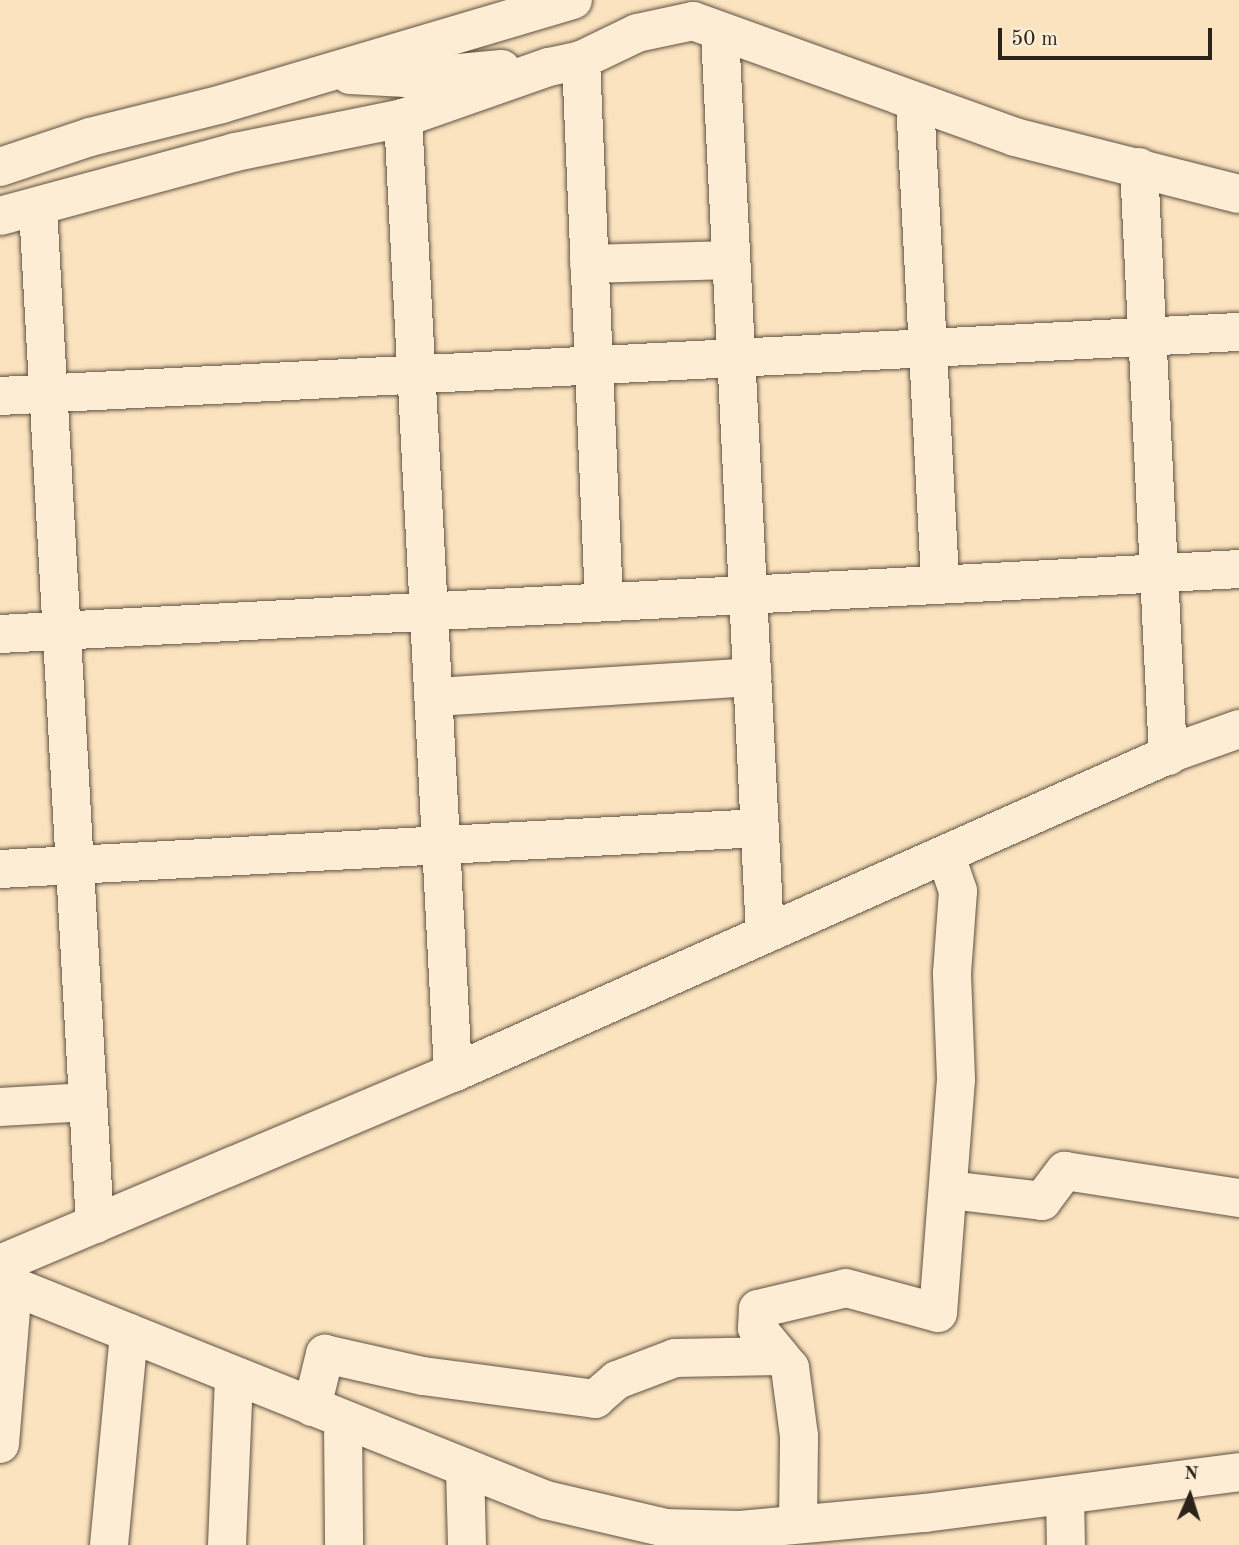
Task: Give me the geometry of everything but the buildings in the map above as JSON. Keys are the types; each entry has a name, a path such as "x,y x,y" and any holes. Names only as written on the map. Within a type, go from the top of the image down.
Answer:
{"street":[{"path":"0,167 90,136 323,74 573,0"},
{"path":"0,216 38,208 235,152 403,118 565,64 637,33 693,21 720,33 1016,137 1239,194"},
{"path":"720,33 765,933"},
{"path":"323,74 406,78 565,64"},
{"path":"565,64 589,264 604,602"},
{"path":"915,102 940,584"},
{"path":"403,118 419,376 453,1073"},
{"path":"1139,167 1168,755"},
{"path":"38,208 95,1224"},
{"path":"589,264 732,260"},
{"path":"0,396 1239,332"},
{"path":"0,634 1239,569"},
{"path":"435,697 752,677"},
{"path":"4,1277 95,1224 453,1073 765,933 946,857 1168,755 1239,729"},
{"path":"0,869 760,828"},
{"path":"797,1524 799,1436 790,1368 757,1328 758,1309 846,1288 938,1312 956,1079 952,972 958,891 946,857"},
{"path":"0,1107 88,1102"},
{"path":"949,1190 1042,1201 1065,1171 1239,1198"},
{"path":"4,1277 129,1333 328,1414 546,1500 645,1535 797,1524 842,1533 1065,1494 1239,1472"},
{"path":"0,1444 4,1277"},
{"path":"109,1545 129,1333"},
{"path":"344,1545 328,1414 325,1354 423,1376 595,1399 617,1380 675,1358 780,1356"},
{"path":"228,1545 234,1376"},
{"path":"465,1468 467,1545"},
{"path":"1065,1494 1066,1545"}]}
